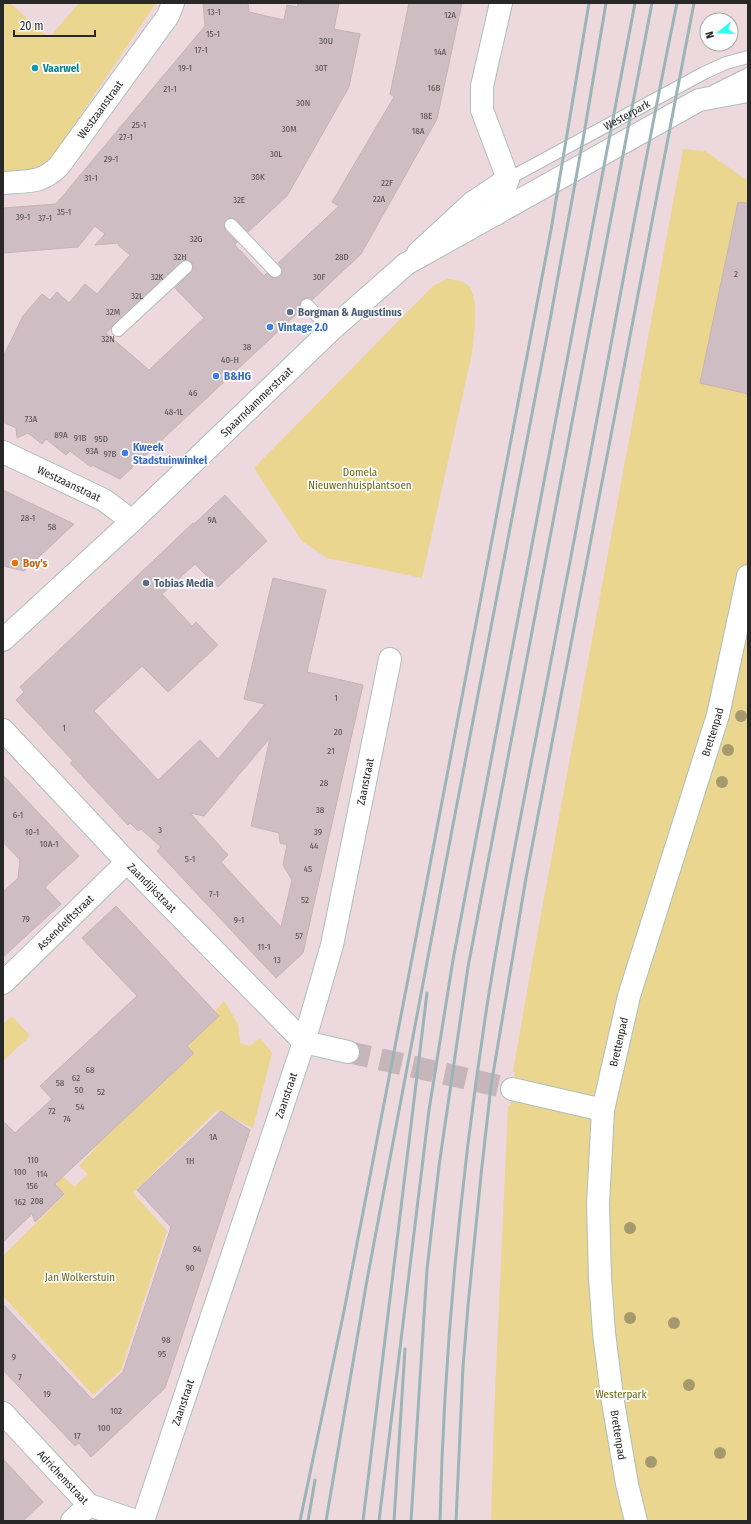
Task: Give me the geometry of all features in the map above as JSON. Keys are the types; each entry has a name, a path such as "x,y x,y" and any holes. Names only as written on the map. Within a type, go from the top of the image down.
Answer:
{"street":[{"name":"Westzaanstraat","path":"3,182 38,180 50,175 59,166 168,16 173,3"},
{"path":"496,214 508,179 486,123 482,110 481,97 482,86 501,3"},
{"name":"Westerpark","path":"496,214 699,100 748,91"},
{"name":"Spaarndammerstraat","path":"3,640 132,521 330,330 406,264 472,203 508,179"},
{"name":"Spaarndammerstraat","path":"406,264 496,214"},
{"name":"Westzaanstraat","path":"3,452 104,500 132,521"},
{"name":"Brettenpad","path":"636,1521 627,1484 614,1410 600,1278 598,1204 602,1110 629,996 718,714 748,576"},
{"name":"Zaanstraat","path":"143,1521 304,1042 332,945 390,659"},
{"name":"Zaandijkstraat","path":"3,730 127,862 304,1042"},
{"name":"Assendelftstraat","path":"3,983 127,862"},
{"path":"304,1042 348,1052"},
{"path":"512,1089 602,1110"},
{"name":"Adrichemstraat","path":"3,1413 89,1505 136,1521"},
{"path":"72,1521 89,1505"}],"lane":[{"name":"Westerpark","path":"508,179 704,73 726,63 748,57"},
{"name":"Westerpark","path":"699,100 748,74"},
{"path":"231,225 275,271"},
{"path":"118,330 186,267"},
{"path":"307,305 330,330"}],"green space":[{"path":"3,3 10,3 49,38 79,3 156,3 51,159 23,174 3,174"},
{"name":"Westerpark","path":"683,149 705,151 744,178 748,179 748,1521 491,1521 494,1416 508,1106 510,1106 515,1072 513,1071 534,952"},
{"name":"Domela Nieuwenhuisplantsoen","path":"447,279 463,282 470,288 473,294 475,310 475,329 472,353 422,578 327,558 302,541 254,468 433,286"},
{"name":"Jan Wolkerstuin","path":"224,1001 238,1024 240,1043 250,1046 260,1038 272,1053 253,1128 217,1110 133,1193 167,1231 121,1370 93,1395 3,1296 3,1256 64,1195 57,1187 58,1171 74,1187 88,1174 79,1166"},
{"path":"12,1016 30,1036 3,1061 3,1024"}],"building":[{"path":"203,3 248,3 249,12 284,20 287,5 297,7 298,3 339,3 334,29 360,34 349,87 287,196 248,232 233,218 229,218 224,223 225,230 237,242 235,245 264,276 267,273 273,278 276,278 280,277 282,273 282,269 278,263 339,206 332,202 394,97 390,94 409,3 462,3 437,119 361,254 312,300 309,298 302,299 300,303 301,310 120,479 92,465 91,467 70,451 66,455 46,439 42,444 28,433 17,438 16,428 3,422 3,357 23,316 42,294 50,300 57,292 69,303 85,284 97,294 130,255 118,245 119,243 95,245 105,234 95,226 78,247 3,253 3,208 56,204 205,26","holes":["185,260 192,262 193,270 175,288 204,318 149,370 106,333 164,277"]},
{"path":"738,202 748,203 748,394 700,383"},
{"path":"3,490 74,524 24,571 3,566"},
{"path":"225,495 267,541 218,587 195,564 162,594 192,626 196,622 218,645 168,692 142,666 94,711 158,780 200,740 218,759 265,704 244,699 273,578 326,590 307,672 363,685 303,953 276,978 157,851 161,847 141,829 138,831 130,823 128,825 70,763 73,761 16,700 24,692 20,687 193,523 194,524","holes":["270,738 251,826 279,833 280,843 287,845 283,865 292,880 281,927 221,862 228,855 190,813 204,816"]},
{"path":"3,775 79,856 45,887 61,904 3,957 3,892 18,878 20,860 3,842"},
{"path":"116,906 219,1016 187,1046 194,1053 55,1184 64,1194 35,1222 32,1214 3,1242 3,1121 15,1133 52,1099 40,1086 137,996 82,938"},
{"path":"221,1111 250,1130 165,1388 91,1457 79,1443 75,1446 3,1370 3,1304 93,1400 123,1372 171,1227 137,1190"},
{"path":"3,1459 43,1502 23,1521 3,1521"}],"tunnel":[{"path":"348,1052 512,1089"}],"railway":[{"path":"300,1521 344,1311 551,230 589,3"},
{"path":"326,1521 367,1280 551,315 606,3"},
{"path":"379,1521 429,1110 453,960 635,3"},
{"path":"411,1521 427,1269 439,1166 468,967 652,3"},
{"path":"440,1521 445,1391 455,1262 469,1134 487,1006 513,854 677,3"},
{"path":"456,1521 463,1367 491,1086 526,878 694,3"},
{"path":"363,1521 427,993"},
{"path":"394,1521 405,1349"},
{"path":"308,1521 315,1480"}],"place":[{"name":"Vaarwel","path":"35,68"},
{"name":"Borgman & Augustinus","path":"290,312"},
{"name":"Vintage 2.0","path":"270,327"},
{"name":"B&HG","path":"216,376"},
{"name":"Kweek Stadstuinwinkel","path":"125,453"},
{"name":"Boy's","path":"15,563"},
{"name":"Tobias Media","path":"146,583"}]}
